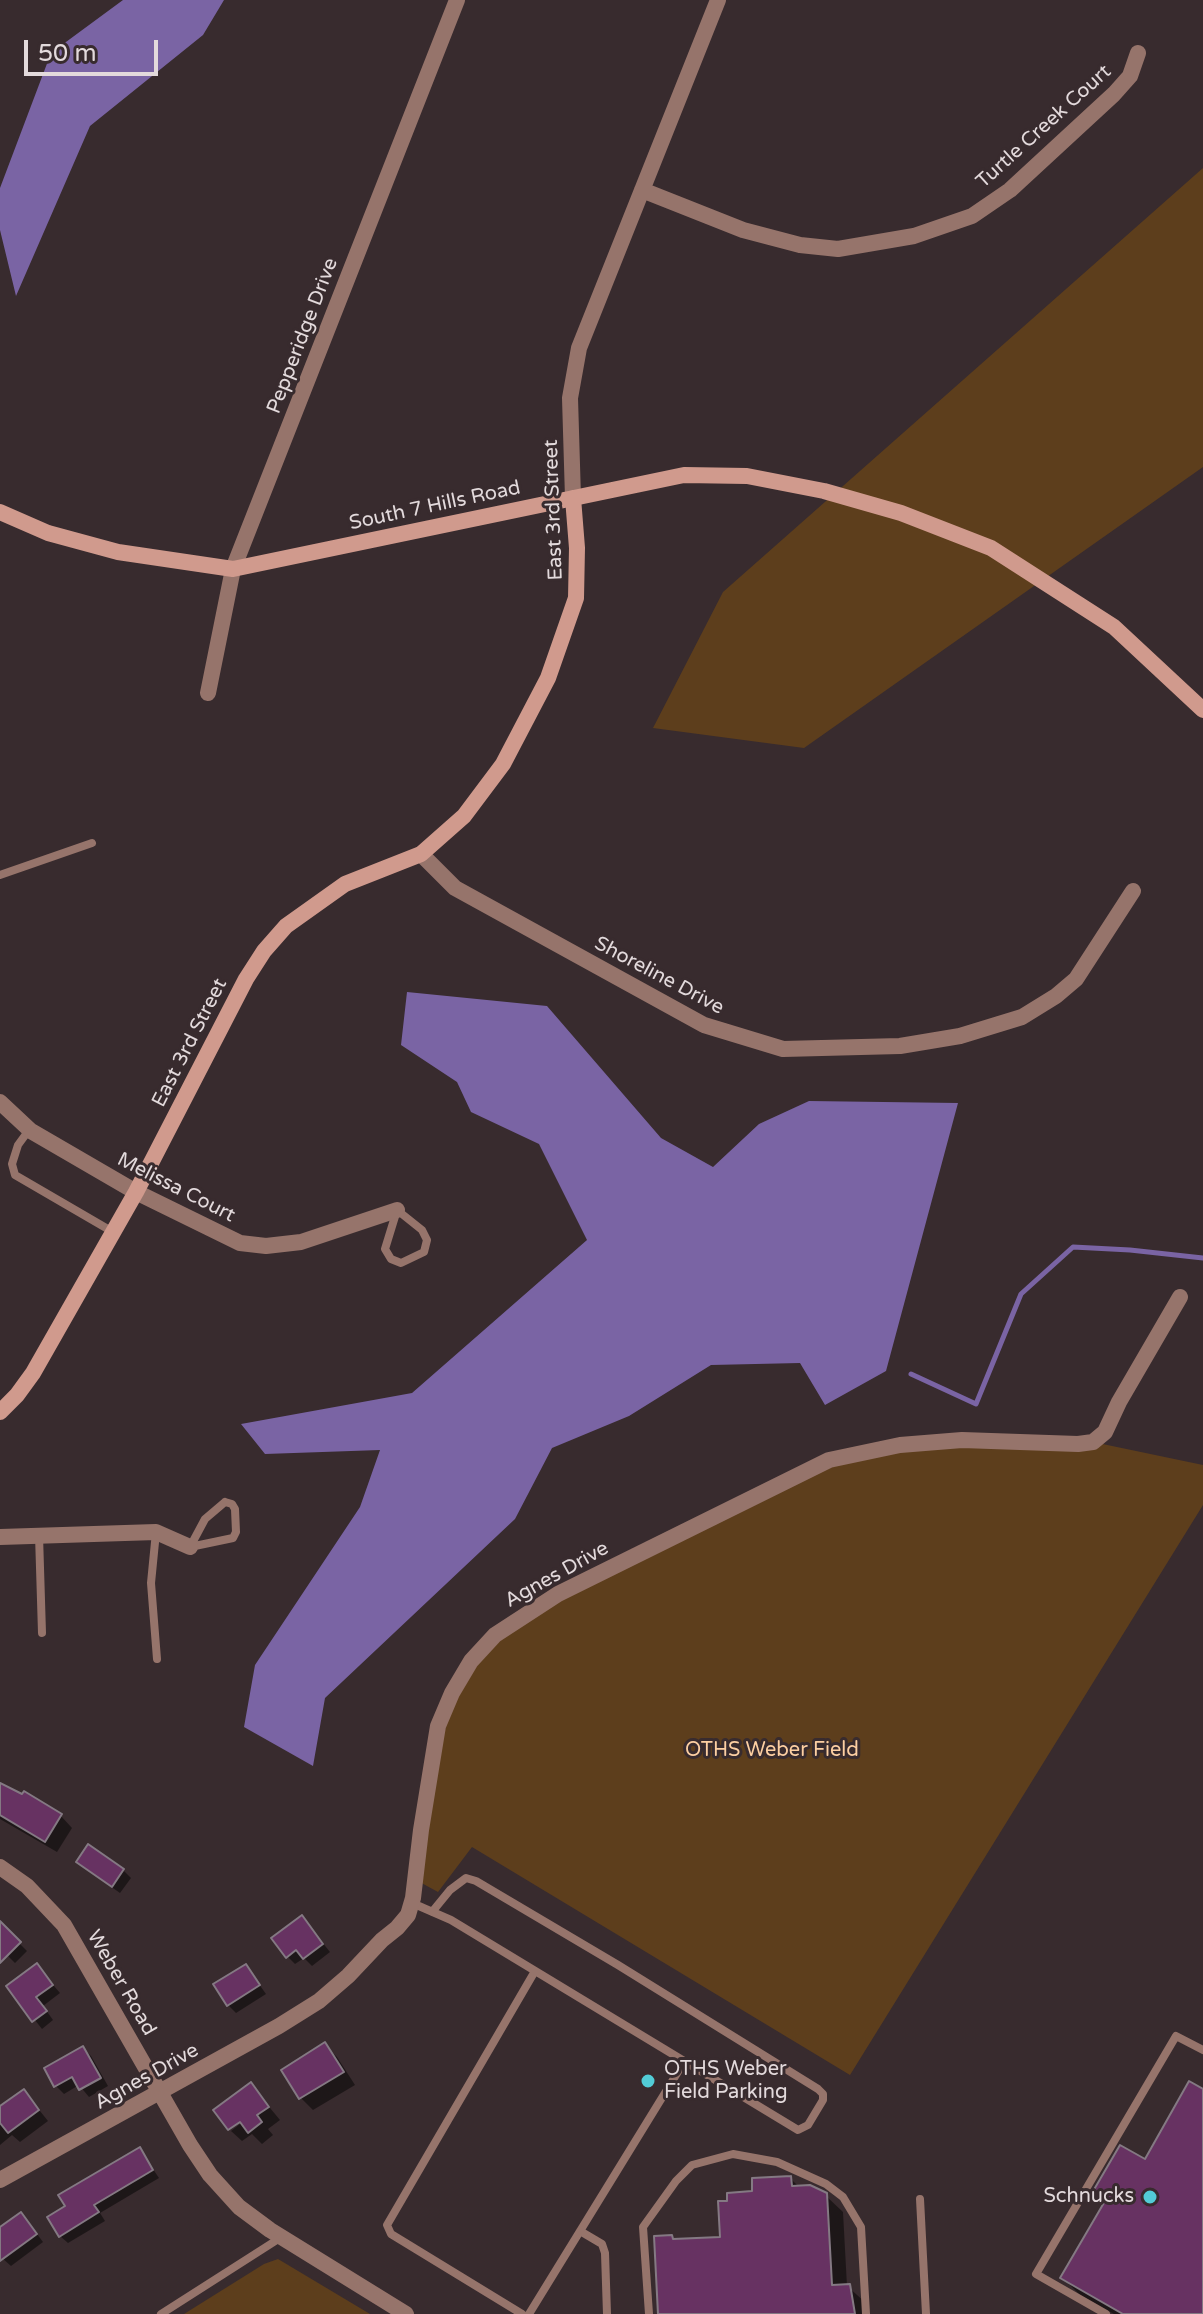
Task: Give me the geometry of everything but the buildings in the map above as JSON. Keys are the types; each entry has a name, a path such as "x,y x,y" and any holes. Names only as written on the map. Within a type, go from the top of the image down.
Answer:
{"street":[{"name":"Pepperidge Drive","path":"208,693 233,569 457,0"},
{"name":"East 3rd Street","path":"0,1412 33,1373 136,1192 246,979 264,951 286,926 345,884 421,854 464,816 503,764 548,678 576,598 577,548 570,398 579,348 718,0"},
{"name":"Turtle Creek Court","path":"642,190 743,230 800,245 838,249 914,236 972,216 1010,190 1114,94 1130,76 1138,53"},
{"name":"South 7 Hills Road","path":"0,512 48,533 118,552 233,569 684,475 747,476 824,491 919,519 991,548 1114,627 1203,710"},
{"name":"Shoreline Drive","path":"421,854 455,888 704,1025 783,1049 900,1046 960,1036 1022,1017 1076,979 1133,891"},
{"name":"Melissa Court","path":"0,1102 30,1129 136,1192 240,1243 266,1246 301,1242 397,1210"},
{"name":"Agnes Drive","path":"0,2180 319,2001 397,1928 408,1915 411,1903 438,1726 452,1693 471,1661 495,1635 558,1594 829,1460 900,1445 962,1440 1093,1442 1105,1432 1180,1297"},
{"path":"0,1537 156,1532 190,1547"},
{"name":"Weber Road","path":"0,1867 36,1894 64,1925 210,2175 239,2207 280,2238 406,2314"}],"lane":[{"path":"0,875 92,843"},
{"path":"30,1129 18,1145 12,1164 15,1175 113,1232"},
{"path":"397,1210 422,1230 427,1240 424,1252 401,1263 391,1259 385,1249 397,1210"},
{"path":"225,1502 232,1504 236,1521 233,1538 190,1547 205,1519 225,1502"},
{"path":"156,1532 151,1583 157,1659"},
{"path":"39,1535 42,1633"},
{"path":"411,1903 432,1912 451,1920 798,2130 808,2125 823,2100 823,2094 818,2089 476,1881 466,1878 450,1890 432,1912"},
{"path":"522,2314 391,2234 387,2225 535,1971"},
{"path":"1106,2314 1036,2274 1176,2036 1203,2050"},
{"path":"529,2314 684,2062"},
{"path":"649,2314 643,2227 676,2181 692,2165 733,2154 777,2162 826,2184 843,2197 861,2227 866,2314"},
{"path":"920,2199 926,2314"},
{"path":"580,2231 602,2244 605,2253 607,2314"},
{"path":"161,2314 280,2238"}],"green space":[{"path":"1203,168 1203,467 804,748 653,728 723,592"},
{"name":"OTHS Weber Field","path":"1093,1442 1203,1465 1203,1505 850,2075 472,1847 438,1892 416,1880 452,1693 525,1613 865,1451"},
{"path":"278,2259 370,2314 184,2314 264,2264"}],"shaded area":[{"path":"123,0 224,0 203,35 90,126 16,296 0,230 0,188 51,53"},
{"path":"407,992 547,1006 661,1138 713,1167 759,1124 809,1101 958,1103 886,1371 825,1405 800,1363 711,1365 629,1416 552,1448 515,1519 325,1698 313,1766 244,1727 255,1665 360,1507 380,1450 265,1454 241,1424 412,1393 587,1240 539,1144 471,1112 457,1082 401,1045"}],"waterway":[{"path":"911,1374 976,1404 1021,1294 1073,1247 1203,1258"}],"place":[{"name":"OTHS Weber Field Parking","path":"648,2081"},
{"name":"Schnucks","path":"1150,2197"}]}
